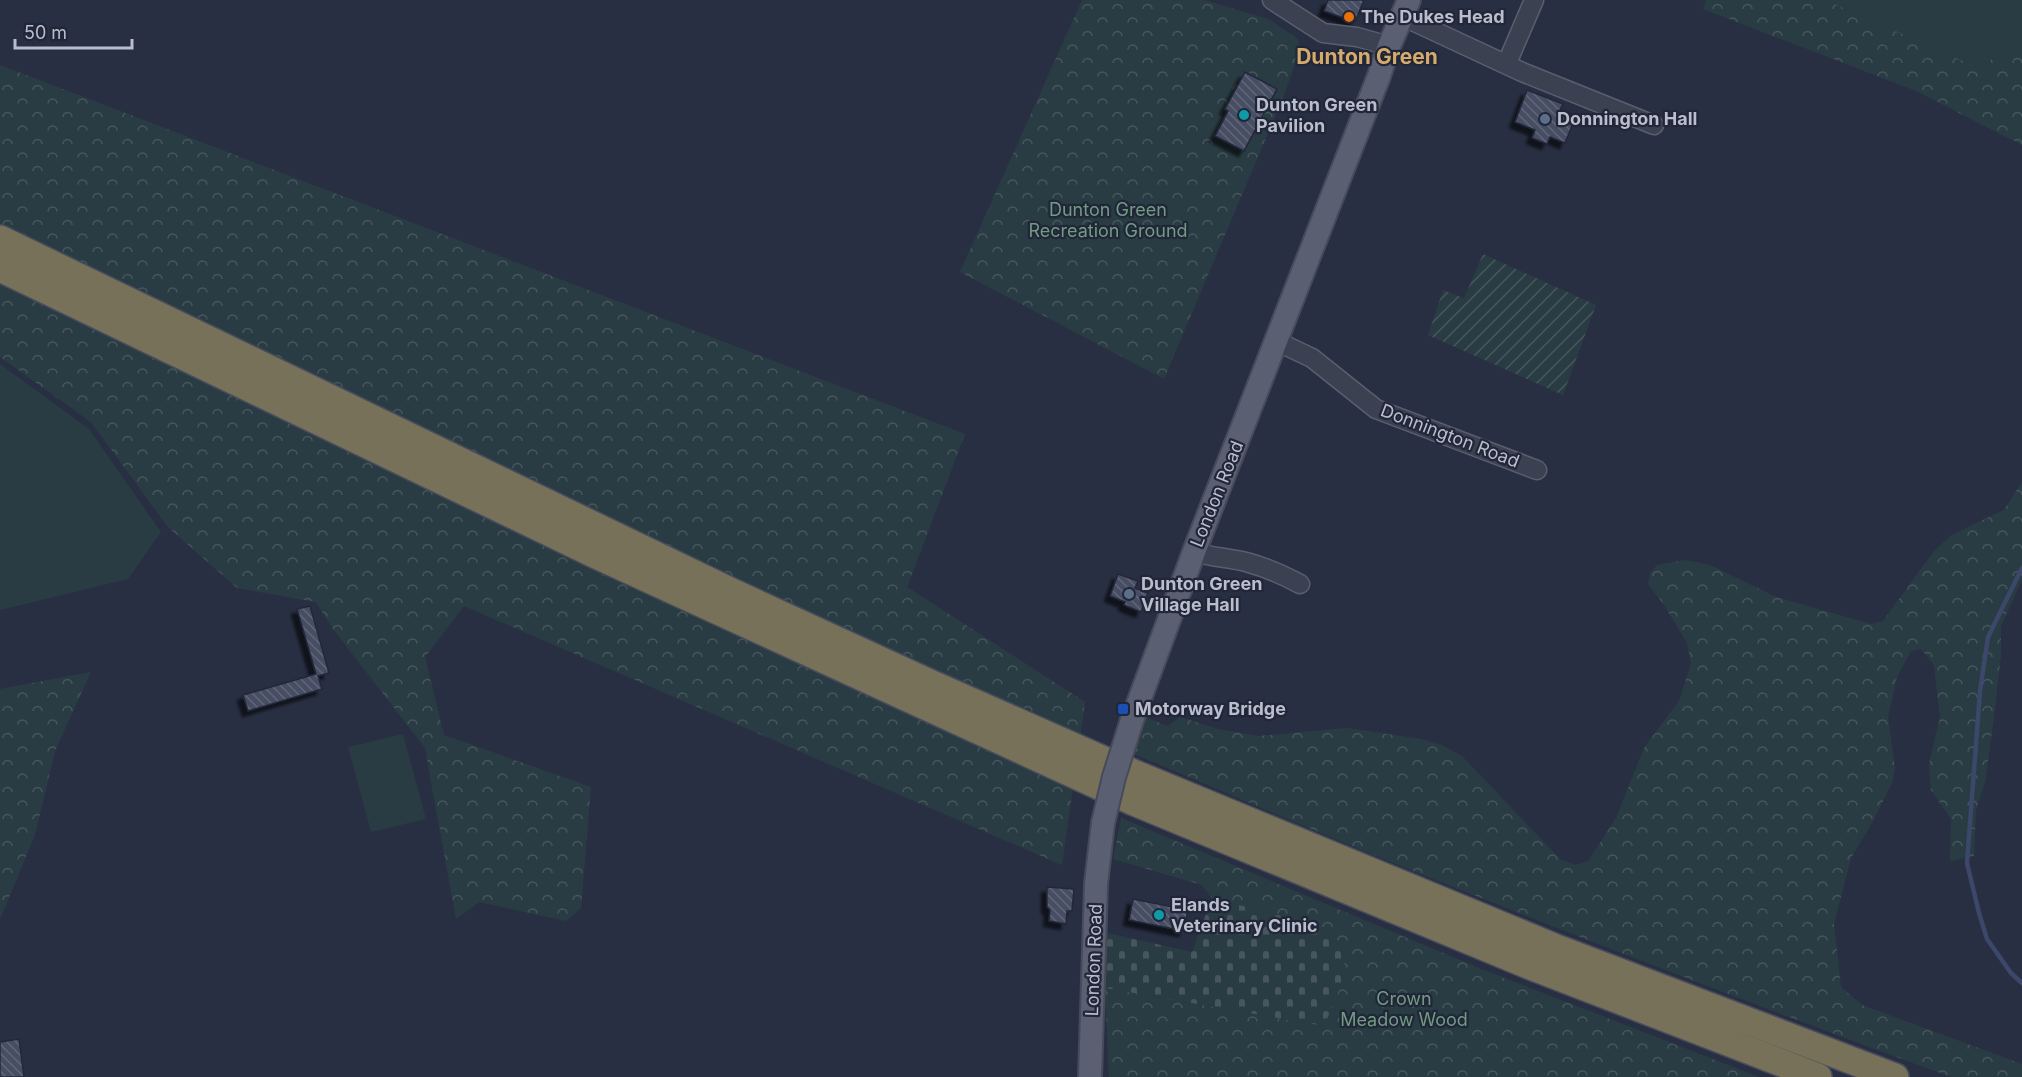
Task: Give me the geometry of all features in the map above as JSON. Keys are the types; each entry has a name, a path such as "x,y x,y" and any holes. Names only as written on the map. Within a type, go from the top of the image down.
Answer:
{"highway":[{"path":"0,239 732,592 1137,775 1554,947 1895,1077"},
{"path":"0,268 584,549 1134,802 1528,966 1818,1077"}],"main road":[{"name":"London Road","path":"1090,1077 1096,884 1103,823 1113,777 1194,552 1389,46 1406,8"}],"street":[{"path":"1272,0 1323,33 1357,37 1389,46"},
{"path":"1507,63 1534,0"},
{"path":"1406,8 1522,72 1654,124"},
{"name":"Donnington Road","path":"1276,341 1312,358 1360,398 1376,408 1537,470"},
{"path":"1194,552 1245,562 1279,573 1300,584"}],"green space":[{"name":"Dunton Green Recreation Ground","path":"1082,0 1204,0 1268,19 1298,39 1300,50 1282,100 1164,379 960,272"},
{"path":"1706,0 1826,0 1976,67 2014,48 2022,51 2022,145 1916,91 1703,9"},
{"path":"1826,0 2022,0 2022,51 2014,48 1976,68"},
{"path":"0,65 965,434 907,587 1085,702 1062,865 464,606 425,657 444,735 591,787 581,908 566,921 479,902 456,919 425,748 333,629 316,602 237,588 168,527 91,422 0,357"},
{"path":"1483,254 1596,305 1563,395 1428,335 1443,290 1464,298"},
{"path":"0,364 89,429 161,532 128,579 0,610"},
{"path":"2022,482 2022,580 2001,626 2001,656 1994,717 1985,782 1976,810 1974,856 1950,861 1951,819 1931,790 1929,764 1940,717 1934,665 1921,649 1911,651 1897,677 1888,717 1895,768 1892,783 1851,858 1834,924 1841,987 1862,1005 2022,1064 2022,1077 1952,1077 1940,1073 1738,998 1470,894 1132,753 1142,716 1168,726 1180,717 1218,729 1258,736 1347,728 1421,739 1442,745 1462,756 1560,859 1575,865 1588,861 1616,818 1644,748 1679,701 1691,664 1687,643 1648,584 1650,573 1657,565 1685,560 1710,565 1776,597 1871,624 1883,621 1934,551 1953,534 2004,510"},
{"path":"91,672 55,751 35,835 0,919 0,689"},
{"path":"403,734 426,819 371,832 348,747"},
{"name":"Crown Meadow Wood","path":"1121,818 1484,970 1759,1077 1109,1077 1105,988 1324,1026 1316,925 1212,898 1202,885 1113,859"},
{"path":"1212,898 1316,925 1345,946 1344,979 1324,1026 1105,988 1107,933 1192,952"}],"building":[{"name":"The Dukes Head","path":"1328,0 1364,0 1355,22 1324,11"},
{"name":"Dunton Green Pavilion","path":"1245,72 1277,89 1244,151 1215,136 1228,111 1225,109"},
{"name":"Donnington Hall","path":"1527,90 1563,104 1560,110 1576,116 1565,143 1550,137 1547,144 1532,138 1535,130 1515,122"},
{"name":"Dunton Green Village Hall","path":"1118,574 1138,581 1135,588 1148,593 1141,612 1110,596"},
{"path":"310,606 329,673 318,676 322,689 248,711 243,695 316,674 297,609"},
{"path":"1047,887 1074,889 1072,911 1067,911 1066,924 1049,921"},
{"name":"Elands Veterinary Clinic","path":"1133,899 1188,910 1184,931 1129,920"},
{"path":"19,1039 24,1077 0,1077 0,1042"}],"waterway":[{"path":"2022,568 1988,637 1980,691 1967,863 1987,939 2011,973 2022,983"}],"place":[{"name":"The Dukes Head","path":"1349,17"},
{"name":"Dunton Green Pavilion","path":"1244,115"},
{"name":"Donnington Hall","path":"1545,119"},
{"name":"Dunton Green Village Hall","path":"1129,594"},
{"name":"Motorway Bridge","path":"1123,709"},
{"name":"Elands Veterinary Clinic","path":"1159,915"}],"district":[{"name":"Dunton Green","path":"1367,57"}]}
